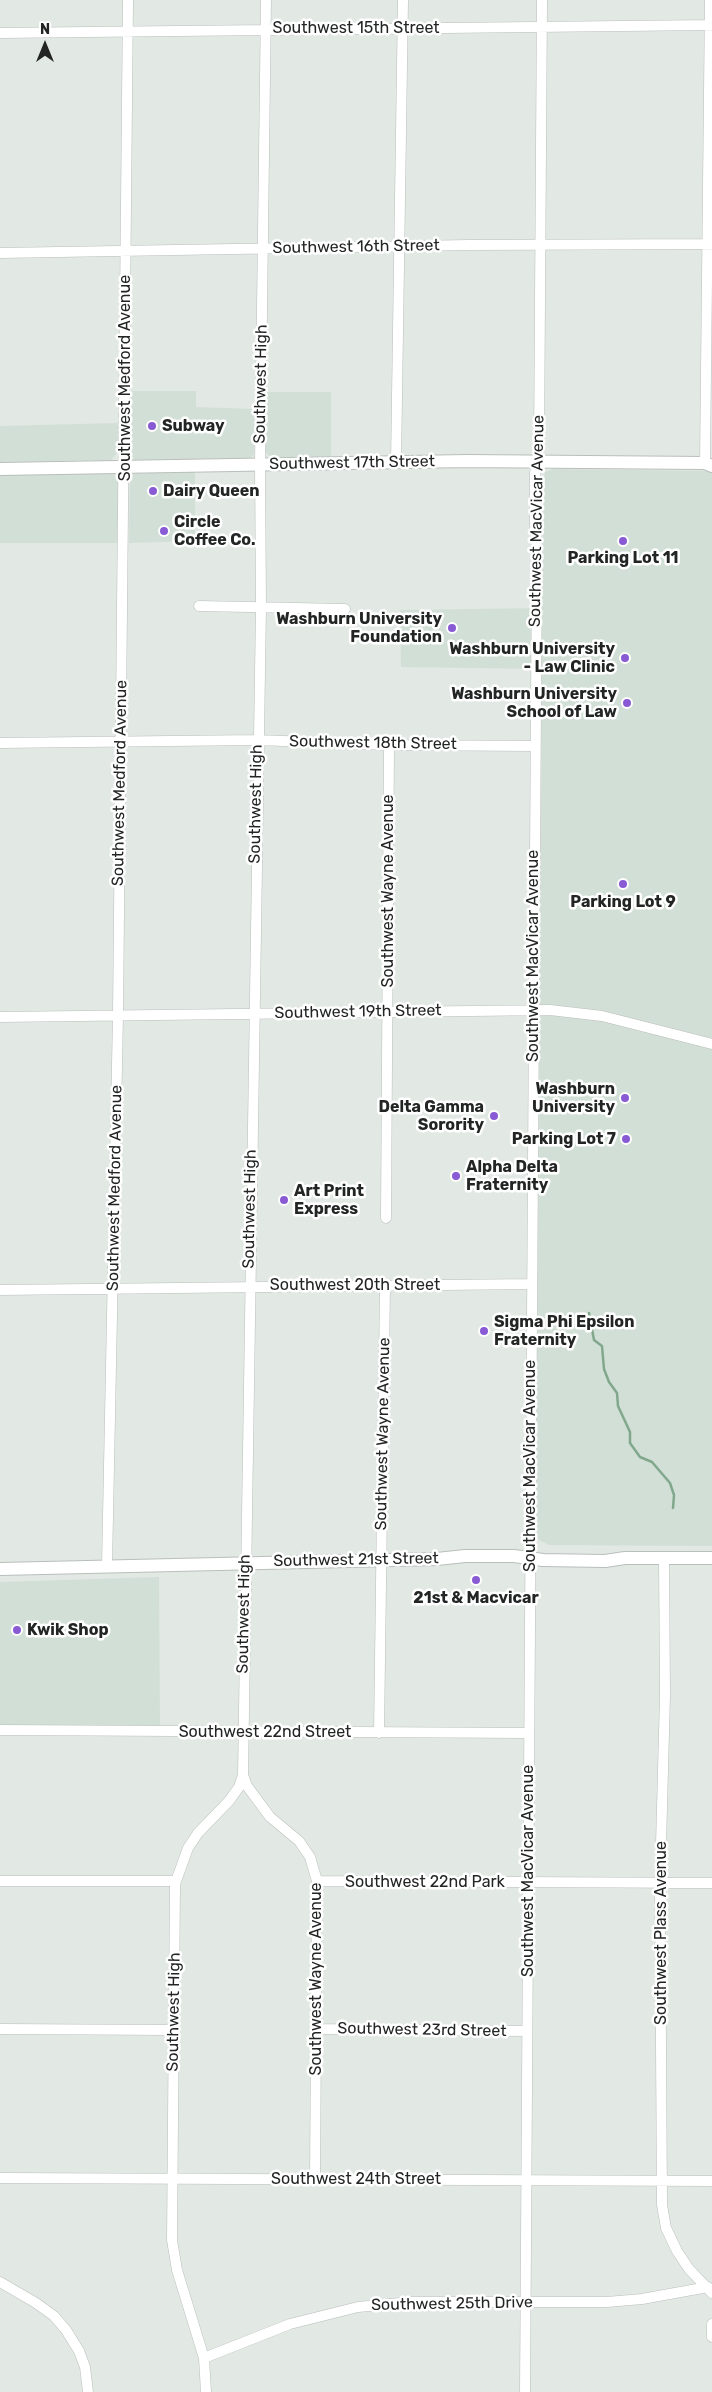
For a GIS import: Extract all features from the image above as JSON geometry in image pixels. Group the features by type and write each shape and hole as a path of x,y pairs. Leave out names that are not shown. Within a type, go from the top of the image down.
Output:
{"main road":[{"name":"Southwest 17th Street","path":"0,468 537,462 710,463"},
{"name":"Southwest 21st Street","path":"0,1569 381,1560 465,1556 596,1560 712,1558"}],"street":[{"name":"Southwest Medford Avenue","path":"108,1566 118,1016 128,0"},
{"name":"Southwest High","path":"206,2392 204,2358 175,2263 172,2240 175,1881 188,1848 198,1833 230,1802 243,1775 260,607 262,249 266,0"},
{"path":"396,463 403,0"},
{"name":"Southwest MacVicar Avenue","path":"525,2392 524,2302 537,552 535,515 539,449 542,0"},
{"path":"710,0 710,463"},
{"name":"Southwest 15th Street","path":"0,33 711,25"},
{"name":"Southwest 16th Street","path":"0,253 540,244 710,244"},
{"path":"198,606 345,609"},
{"name":"Southwest 18th Street","path":"0,743 258,740 389,745 535,746"},
{"name":"Southwest Wayne Avenue","path":"386,1218 389,745"},
{"name":"Southwest 19th Street","path":"0,1017 533,1010 581,1012 712,1044"},
{"name":"Southwest 20th Street","path":"0,1290 249,1285 531,1284"},
{"name":"Southwest Wayne Avenue","path":"379,1733 385,1286"},
{"name":"Southwest Plass Avenue","path":"664,1558 665,1695 660,1883 662,2205 666,2228 677,2251 689,2269 710,2290"},
{"name":"Southwest 22nd Street","path":"0,1730 243,1733 529,1733"},
{"name":"Southwest Wayne Avenue","path":"243,1775 246,1786 270,1817 299,1841 310,1857 317,1881 315,2180"},
{"path":"0,1880 175,1881"},
{"name":"Southwest 22nd Park","path":"317,1881 712,1883"},
{"path":"0,2029 174,2030"},
{"name":"Southwest 23rd Street","path":"317,2029 526,2031"},
{"name":"Southwest 24th Street","path":"0,2178 712,2181"},
{"path":"0,2282 54,2316 66,2330 79,2351 85,2367 88,2392"},
{"name":"Southwest 25th Drive","path":"204,2358 290,2324 358,2307 411,2302 634,2300 710,2290"},
{"path":"712,2324 712,2337"}],"shaded area":[{"path":"128,391 196,391 196,407 255,409 254,454 250,458 134,460 128,454"},
{"path":"266,392 331,392 331,457 272,457 268,455 265,451"},
{"path":"118,423 118,452 111,460 0,462 0,426"},
{"name":"Washburn University","path":"553,469 712,471 712,1546 549,1545 539,1540 536,1534 542,669 401,667 400,610 542,608 543,480 545,472"},
{"path":"195,471 195,541 129,543 130,474"},
{"path":"112,472 118,477 119,483 118,543 0,543 0,474"},
{"path":"159,1577 160,1726 0,1725 0,1582"}],"waterway":[{"path":"589,1313 594,1340 602,1346 604,1369 609,1382 617,1393 618,1406 630,1432 630,1443 640,1457 652,1462 670,1483 674,1495 673,1508"}],"place":[{"name":"Subway","path":"152,426"},
{"name":"Dairy Queen","path":"153,491"},
{"name":"Circle Coffee Co.","path":"164,531"},
{"name":"Parking Lot 11","path":"623,541"},
{"name":"Washburn University Foundation","path":"452,628"},
{"name":"Washburn University - Law Clinic","path":"625,658"},
{"name":"Washburn University School of Law","path":"627,703"},
{"name":"Parking Lot 9","path":"623,884"},
{"name":"Washburn University","path":"625,1098"},
{"name":"Delta Gamma Sorority","path":"494,1116"},
{"name":"Parking Lot 7","path":"626,1139"},
{"name":"Alpha Delta Fraternity","path":"456,1176"},
{"name":"Art Print Express","path":"284,1200"},
{"name":"Sigma Phi Epsilon Fraternity","path":"484,1331"},
{"name":"21st & Macvicar","path":"476,1580"},
{"name":"Kwik Shop","path":"17,1630"}]}
